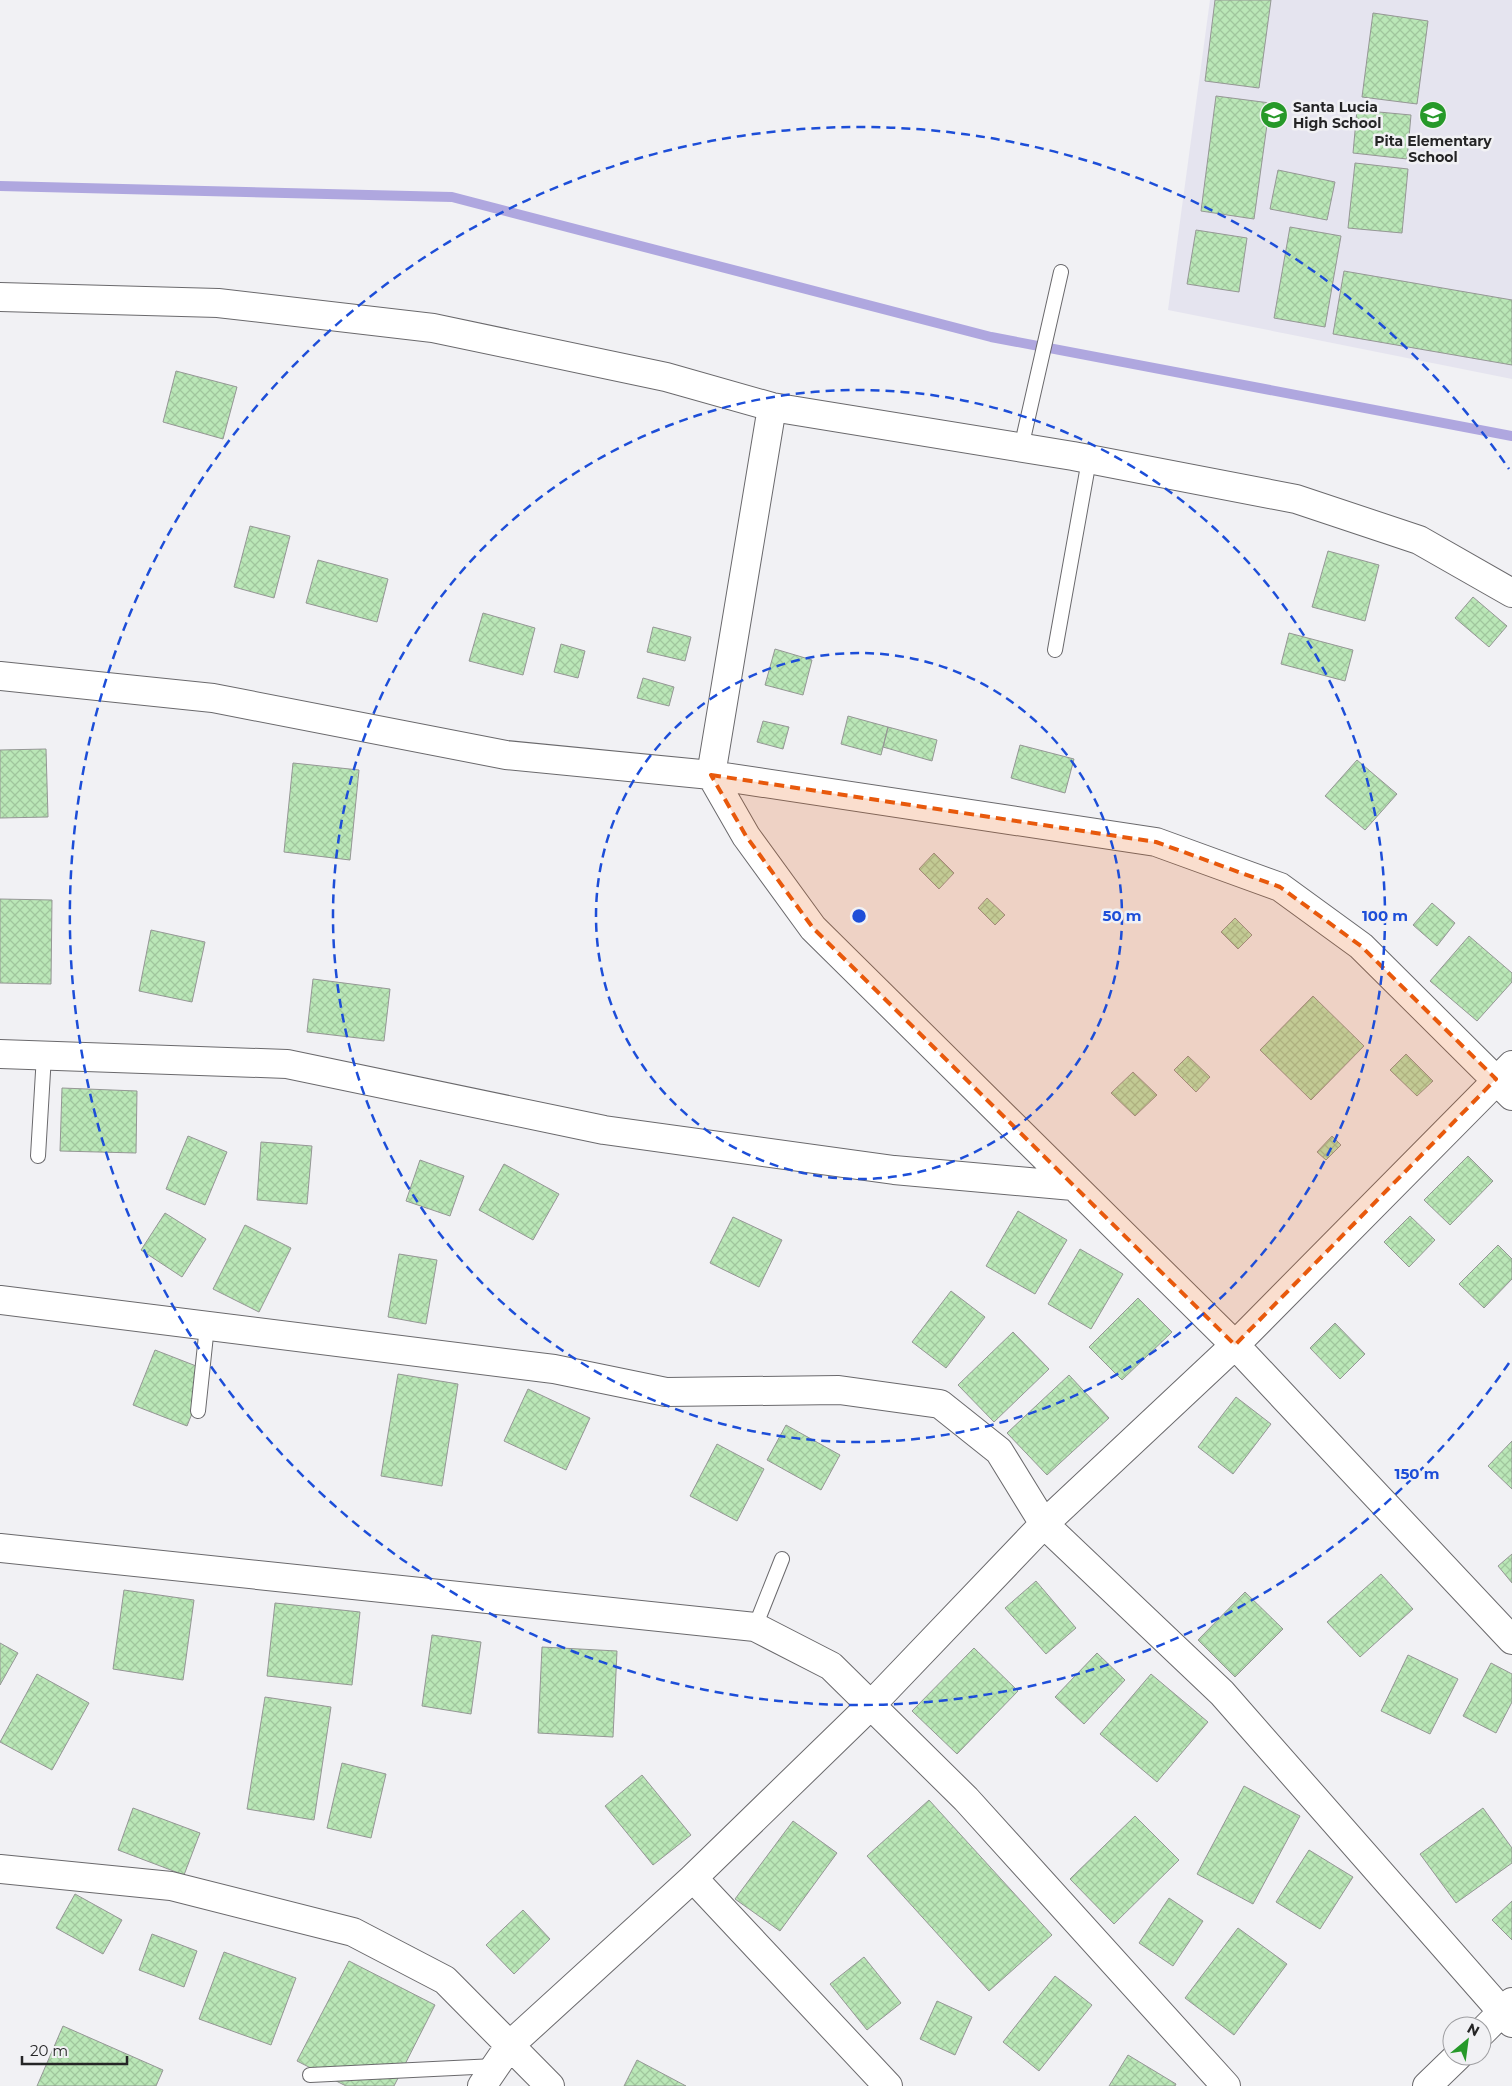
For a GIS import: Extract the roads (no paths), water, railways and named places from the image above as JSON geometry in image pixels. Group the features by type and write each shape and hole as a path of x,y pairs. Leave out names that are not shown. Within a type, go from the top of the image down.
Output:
{"street":[{"path":"0,297 218,303 433,328 666,377 772,407 1021,448 1296,499 1419,540 1512,593"},
{"path":"772,407 711,775 746,836 813,928 1235,1345 1512,1640"},
{"path":"0,676 213,698 506,755 711,775 1156,842 1280,887 1362,946 1507,1080 1235,1345 1044,1524 870,1706 496,2066"},
{"path":"0,1054 287,1064 604,1130 894,1170 1073,1186"},
{"path":"0,1300 554,1369 666,1392 839,1390 940,1404 999,1451 1044,1524 1222,1693 1508,2013 1492,2025"},
{"path":"0,1548 755,1627 831,1666 966,1799 1226,2086"},
{"path":"0,1868 172,1886 353,1932 445,1980 496,2066 550,2086"},
{"path":"693,1878 888,2086"},
{"path":"1428,2086 1448,2066"}],"lane":[{"path":"1021,448 1061,272"},
{"path":"1055,650 1089,460"},
{"path":"38,1156 44,1055"},
{"path":"198,1411 207,1326"},
{"path":"755,1627 782,1558"},
{"path":"310,2075 496,2066"}],"waterway":[{"path":"0,186 452,197 991,337 1512,436"}],"place":[{"name":"Santa Lucia High School","path":"1274,115"},
{"name":"Pita Elementary School","path":"1433,115"}]}
